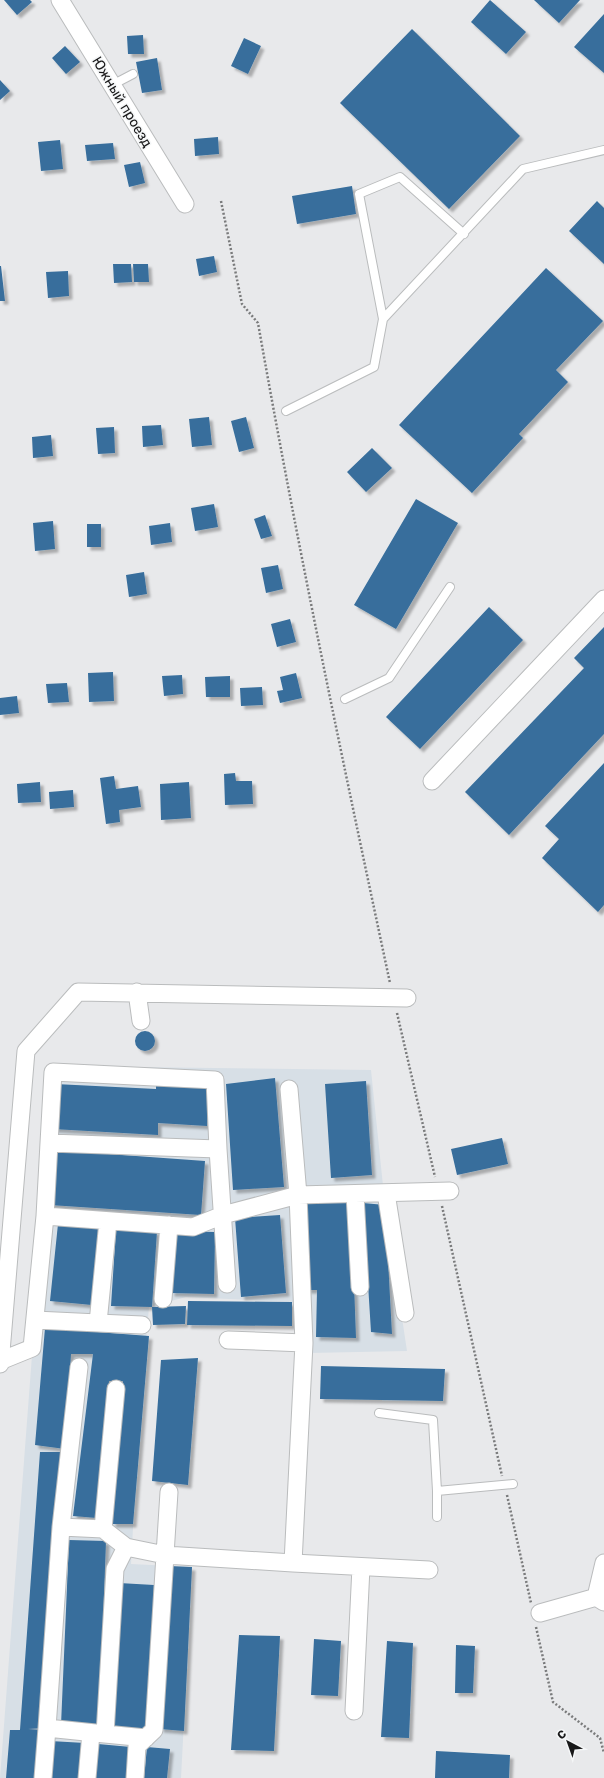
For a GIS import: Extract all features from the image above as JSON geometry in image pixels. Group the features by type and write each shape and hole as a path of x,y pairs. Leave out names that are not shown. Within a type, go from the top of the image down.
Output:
{"street":[{"name":"Южный проезд","path":"60,0 185,204"},
{"path":"432,781 604,599"},
{"path":"0,1364 26,1051 78,992 401,997"},
{"path":"137,992 141,1021"},
{"path":"0,1362 32,1348 45,1216 53,1072 215,1080 227,1284"},
{"path":"289,1089 298,1195 304,1343 293,1564"},
{"path":"49,1143 218,1149"},
{"path":"45,1216 193,1227 223,1215 298,1195 444,1191"},
{"path":"386,1193 405,1313"},
{"path":"355,1194 360,1287"},
{"path":"98,1323 108,1221"},
{"path":"163,1299 169,1225"},
{"path":"35,1320 142,1325"},
{"path":"228,1340 304,1343"},
{"path":"43,1778 61,1526 79,1367"},
{"path":"103,1529 116,1389"},
{"path":"135,1778 137,1746 154,1730 169,1492"},
{"path":"61,1526 103,1529 126,1547 165,1555 293,1564 429,1570"},
{"path":"87,1778 98,1733 115,1569 126,1547"},
{"path":"536,1615 601,1598 604,1562"},
{"path":"354,1711 361,1567"},
{"path":"47,1728 146,1738"}],"lane":[{"path":"112,85 134,74"},
{"path":"383,319 464,234 523,169 604,150"},
{"path":"286,411 374,367 383,319 359,194 400,176 464,234"},
{"path":"345,699 389,678 450,587"},
{"path":"379,1413 433,1420 437,1517"},
{"path":"437,1491 509,1485"}],"path":[{"path":"221,201 242,304 258,323 288,489 337,737 401,997 509,1485 553,1702 600,1738 604,1753"}],"shaded area":[{"path":"46,1066 371,1070 385,1205 407,1351 309,1353 292,1302 186,1297 149,1307 139,1420 131,1564 192,1567 181,1778 0,1778 34,1329"}],"building":[{"path":"4,0 30,0 32,2 17,15"},
{"path":"490,0 526,32 506,54 471,22"},
{"path":"534,0 580,0 559,23"},
{"path":"604,14 604,73 574,47"},
{"path":"412,29 520,136 449,209 340,103"},
{"path":"143,35 144,54 128,54 127,36"},
{"path":"244,38 261,46 248,74 231,66"},
{"path":"65,46 80,62 66,74 52,58"},
{"path":"157,58 162,90 142,93 136,62"},
{"path":"0,80 10,91 0,100"},
{"path":"218,137 219,154 195,156 194,139"},
{"path":"60,140 63,169 41,171 38,142"},
{"path":"113,143 115,159 87,161 85,145"},
{"path":"140,162 145,183 129,187 124,165"},
{"path":"352,186 356,214 297,224 292,196"},
{"path":"597,201 604,208 604,264 569,231"},
{"path":"214,256 217,272 199,276 196,259"},
{"path":"113,264 131,264 132,282 114,283"},
{"path":"133,264 148,264 149,282 134,282"},
{"path":"1,266 5,301 0,301"},
{"path":"546,268 603,321 556,370 568,382 519,434 523,438 472,493 399,425"},
{"path":"68,271 69,296 48,298 46,272"},
{"path":"209,417 212,445 192,447 189,419"},
{"path":"246,417 254,448 239,452 231,421"},
{"path":"161,425 163,445 143,447 142,426"},
{"path":"114,427 115,453 98,454 96,428"},
{"path":"51,435 53,456 33,458 32,437"},
{"path":"372,448 392,468 366,492 347,472"},
{"path":"416,499 458,523 396,629 354,605"},
{"path":"214,504 218,527 195,531 191,508"},
{"path":"265,515 272,536 261,539 254,519"},
{"path":"53,521 55,549 35,551 33,523"},
{"path":"170,523 172,542 151,545 149,526"},
{"path":"87,524 101,524 101,547 87,547"},
{"path":"278,565 283,589 266,593 261,568"},
{"path":"144,572 147,594 129,597 126,575"},
{"path":"489,607 523,640 420,749 386,717"},
{"path":"290,619 296,642 277,647 271,624"},
{"path":"604,627 604,734 509,835 465,792 584,668 574,658"},
{"path":"113,672 114,701 89,702 88,673"},
{"path":"296,673 302,698 280,703 277,691 283,690 280,677"},
{"path":"182,675 183,694 164,696 162,676"},
{"path":"230,676 230,697 206,697 205,677"},
{"path":"67,683 69,702 48,703 46,684"},
{"path":"262,687 263,705 241,706 240,688"},
{"path":"17,696 19,713 0,715 0,698"},
{"path":"604,763 604,905 598,912 542,858 559,839 545,826"},
{"path":"235,773 236,781 252,781 253,804 225,805 224,774"},
{"path":"114,776 116,789 138,786 141,807 119,810 120,822 106,824 100,778"},
{"path":"40,782 41,802 18,803 17,784"},
{"path":"189,782 191,818 161,820 160,784"},
{"path":"73,790 74,807 50,809 49,792"},
{"path":"145,1031 152,1034 155,1041 152,1048 145,1051 138,1048 135,1041 138,1034"},
{"path":"275,1078 284,1187 233,1190 226,1084"},
{"path":"156,1080 210,1084 207,1126 158,1123 158,1135 53,1129 55,1084 156,1089"},
{"path":"366,1081 372,1175 331,1178 325,1084"},
{"path":"502,1138 508,1164 457,1175 451,1149"},
{"path":"53,1150 205,1161 201,1215 50,1205"},
{"path":"351,1202 356,1338 316,1337 317,1290 307,1290 303,1203"},
{"path":"363,1203 385,1205 392,1334 371,1332"},
{"path":"280,1215 286,1293 241,1297 235,1218"},
{"path":"58,1224 100,1228 92,1305 50,1301"},
{"path":"116,1229 157,1231 152,1307 111,1306"},
{"path":"172,1231 215,1232 214,1294 171,1293"},
{"path":"188,1301 292,1302 292,1326 187,1325"},
{"path":"186,1306 185,1324 153,1325 152,1307"},
{"path":"45,1328 149,1336 133,1524 112,1524 123,1381 109,1381 97,1518 73,1516 93,1354 71,1354 65,1449 35,1445"},
{"path":"198,1358 188,1485 152,1481 161,1360"},
{"path":"321,1366 445,1369 443,1401 320,1399"},
{"path":"40,1452 65,1452 42,1728 28,1729 40,1730 35,1778 6,1778 10,1730 20,1730"},
{"path":"69,1540 106,1541 99,1729 61,1725"},
{"path":"169,1566 192,1567 184,1731 160,1729"},
{"path":"119,1583 154,1585 147,1731 113,1730"},
{"path":"239,1635 280,1636 274,1751 231,1750"},
{"path":"314,1639 341,1641 338,1696 311,1695"},
{"path":"387,1641 413,1643 409,1738 381,1737"},
{"path":"456,1645 475,1646 473,1693 455,1693"},
{"path":"50,1741 85,1743 82,1778 47,1778"},
{"path":"98,1744 131,1747 129,1778 95,1778"},
{"path":"147,1747 170,1749 167,1778 144,1778"},
{"path":"436,1751 510,1755 509,1778 435,1778"}]}
